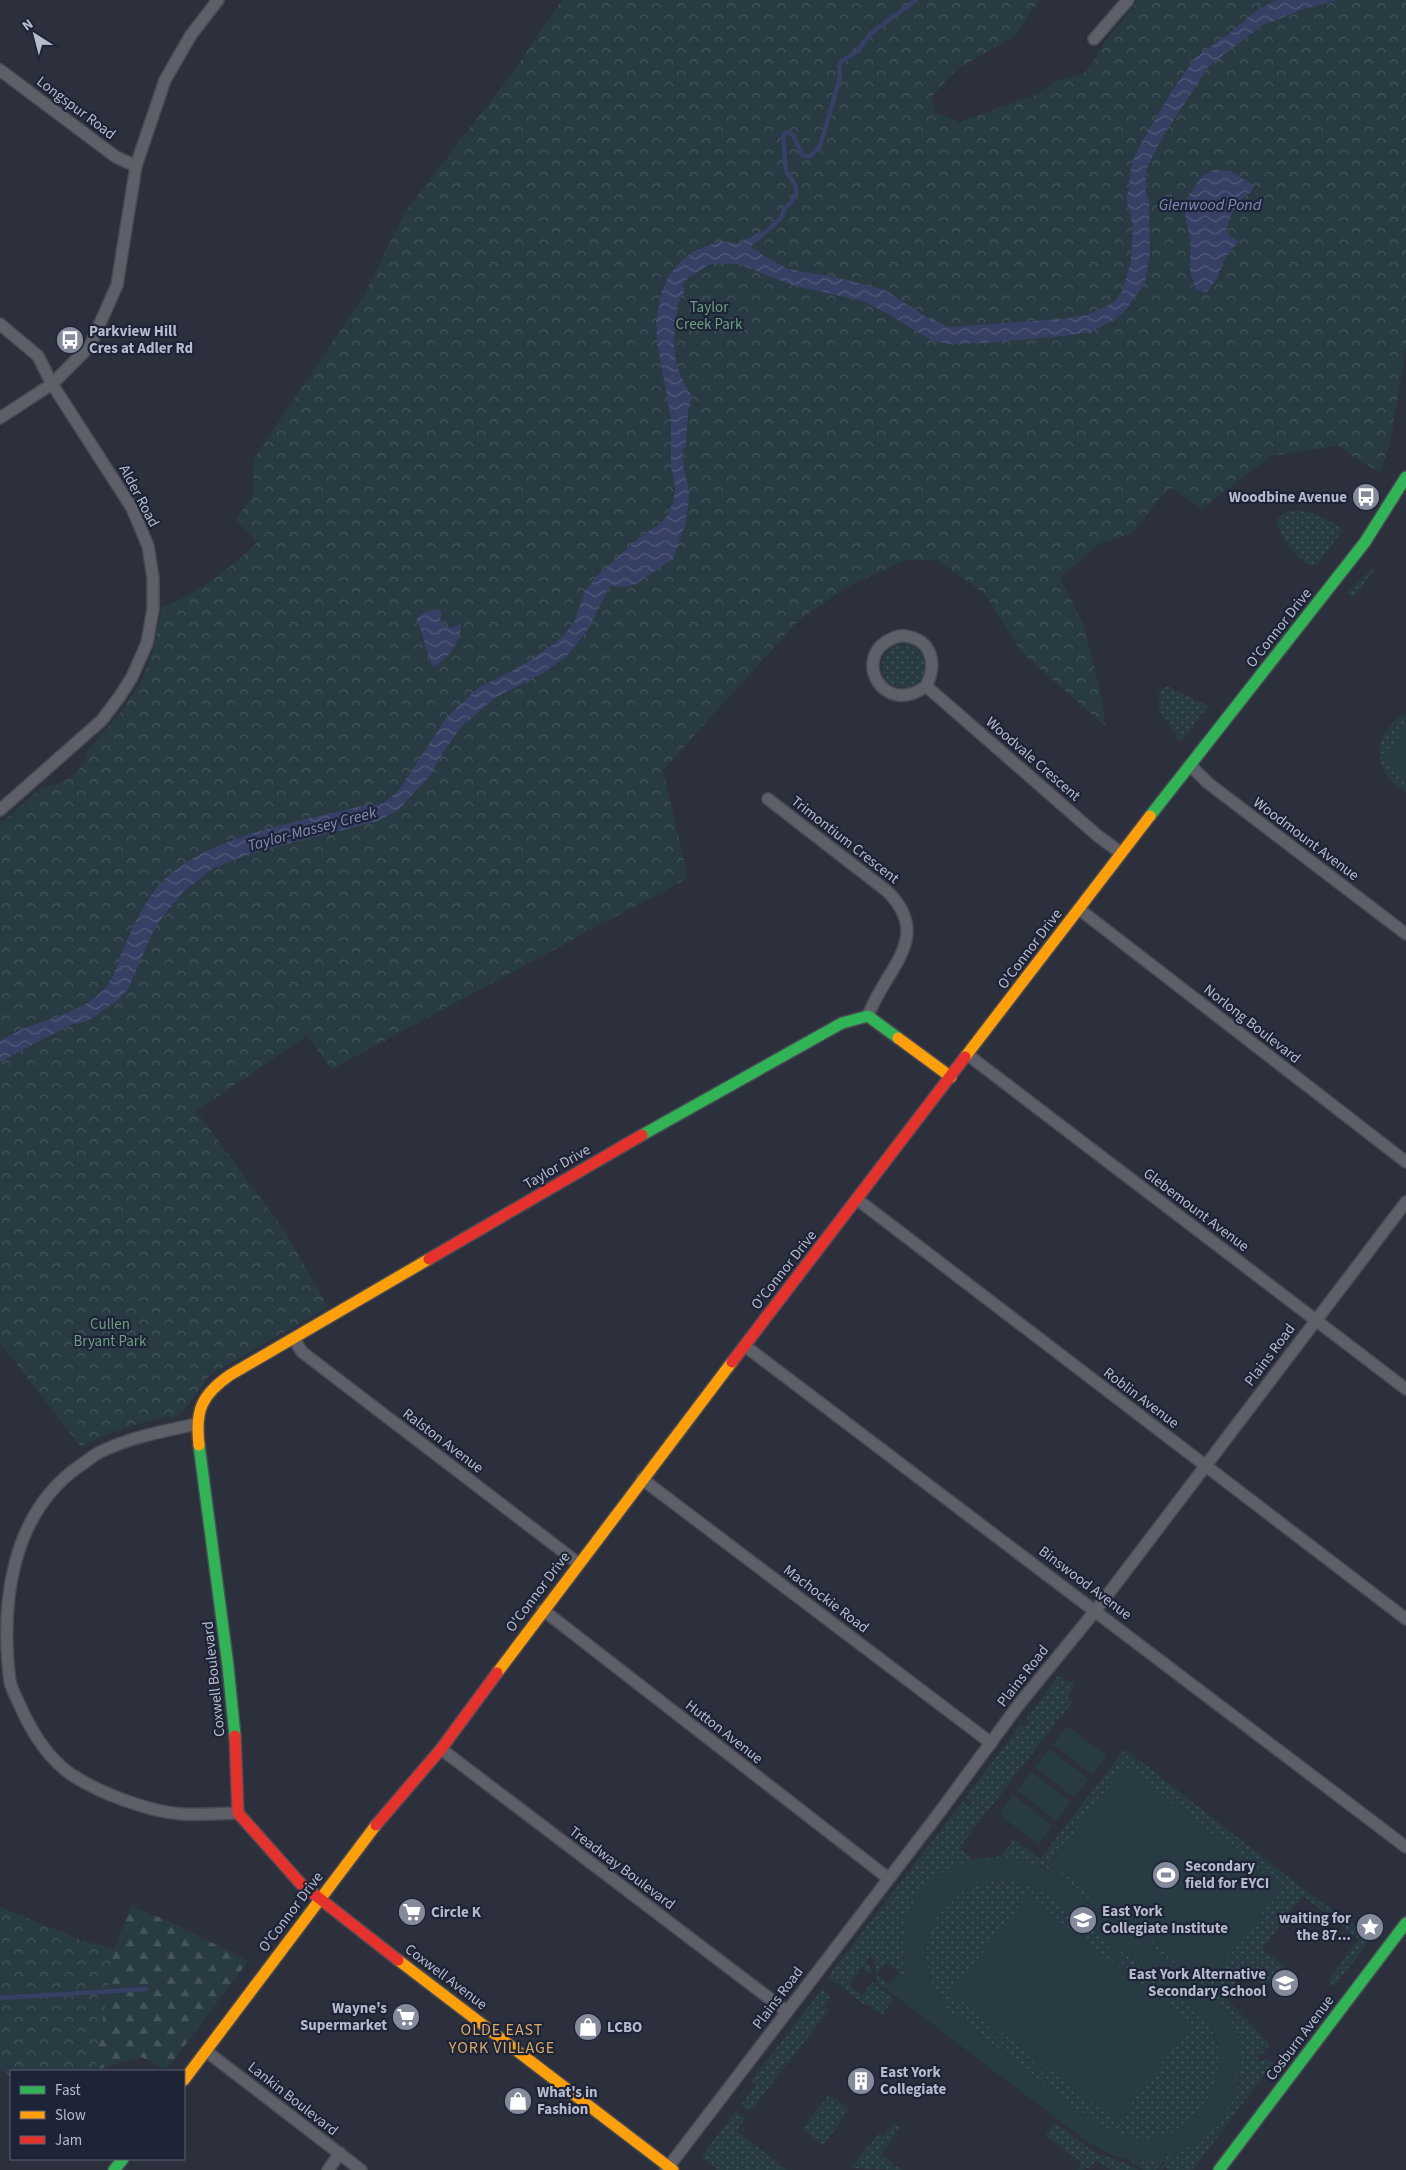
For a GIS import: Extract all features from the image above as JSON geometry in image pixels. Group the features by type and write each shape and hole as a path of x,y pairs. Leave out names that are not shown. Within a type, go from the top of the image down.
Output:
{"main road":[{"name":"O'Connor Drive","path":"185,2079 384,1814 441,1749 542,1610 642,1479 858,1200 1122,853 1370,535 1406,477"},
{"path":"868,1016 951,1077"},
{"name":"Taylor Drive","path":"198,1424 203,1399 215,1385 587,1166 825,1032 842,1023 868,1016"},
{"name":"Coxwell Boulevard","path":"198,1424 223,1622 238,1766 238,1813"},
{"path":"238,1813 301,1884 320,1900"},
{"name":"Coxwell Avenue","path":"320,1900 669,2169"},
{"name":"Cosburn Avenue","path":"1218,2170 1406,1923"},
{"path":"114,2170 122,2160"}],"street":[{"path":"0,418 52,384 90,346 118,285 136,166 166,80 192,35 218,0"},
{"path":"1094,39 1128,0"},
{"name":"Longspur Road","path":"0,70 116,157 136,166"},
{"name":"Alder Road","path":"0,324 38,356 52,384 132,508 148,546 153,578 152,608 147,643 132,677 120,696 102,720 0,810"},
{"path":"896,636 909,636 920,641 929,650 933,662 932,675 926,686 916,693 903,696 891,694 881,687 874,676 873,664 876,651 885,642 896,636"},
{"name":"Woodvale Crescent","path":"926,686 1098,836 1122,853"},
{"name":"Woodmount Avenue","path":"1190,765 1208,783 1406,934"},
{"name":"Trimontium Crescent","path":"768,799 888,892 896,900 905,917 907,941 874,998 868,1016"},
{"name":"Norlong Boulevard","path":"1079,909 1406,1162"},
{"name":"Glebemount Avenue","path":"968,1055 1406,1388"},
{"name":"Roblin Avenue","path":"858,1200 1406,1619"},
{"name":"Plains Road","path":"669,2169 786,2011 1020,1703 1096,1610 1406,1202"},
{"name":"Ralston Avenue","path":"294,1339 302,1352 578,1563"},
{"name":"Binswood Avenue","path":"745,1346 1096,1610 1406,1847"},
{"path":"198,1424 152,1433 99,1453 63,1478 42,1499 26,1522 7,1570 1,1614 2,1646 10,1682 30,1727 46,1749 72,1774 138,1804 181,1814 238,1813"},
{"name":"Machockie Road","path":"642,1479 991,1743"},
{"name":"Hutton Avenue","path":"542,1610 888,1878"},
{"name":"Treadway Boulevard","path":"441,1749 786,2011"},
{"name":"Lankin Boulevard","path":"206,2051 361,2170"},
{"path":"328,2170 340,2153"}],"green space":[{"name":"Taylor Creek Park","path":"562,0 1039,0 1015,36 956,70 932,96 935,112 958,122 1035,95 1054,82 1084,73 1097,57 1097,52 1138,0 1406,0 1406,346 1391,439 1380,473 1337,446 1271,456 1202,509 1172,488 1160,498 1131,534 1099,544 1060,578 1084,626 1102,698 1105,726 1021,652 985,594 937,560 906,560 847,587 799,620 663,770 688,878 332,1069 307,1036 196,1111 283,1228 328,1307 210,1375 182,1413 171,1419 170,1416 124,1428 81,1447 0,1343 0,824 41,788 60,783 76,774 86,759 88,750 120,713 142,680 153,651 162,607 198,589 239,559 257,542 236,520 254,493 253,460 364,295 405,212 510,76"},
{"path":"1297,510 1310,512 1322,517 1343,530 1316,566 1302,561 1297,556 1276,523 1281,515"},
{"path":"1381,560 1354,598 1347,593"},
{"path":"900,644 908,644 920,650 926,666 920,682 908,688 900,688 888,682 882,670 882,662 888,650"},
{"path":"1169,687 1208,706 1181,742 1159,711 1159,692 1163,688"},
{"path":"1406,714 1406,793 1386,774 1382,766 1380,749 1382,740 1391,724"},
{"path":"1406,727 1406,777 1382,759"},
{"path":"1059,1675 1075,1685 1067,1697 1072,1702 959,1848 972,1859 1001,1856 1014,1839 1040,1859 1125,1749 1306,1891 1372,1937 1334,1987 1330,1984 1329,1979 1359,1939 1303,1896 1262,1948 1286,1967 1281,1974 1276,1980 1267,1984 1257,1981 1247,1969 1225,1997 1270,2044 1262,2054 1257,2055 1259,2061 1267,2059 1273,2063 1193,2170 1169,2170 1165,2166 1162,2170 1159,2170 1165,2162 1163,2161 1156,2170 1144,2170 1125,2158 1137,2160 1231,2103 1239,2084 1241,2062 1199,1983 1054,1873 1041,1866 979,1859 959,1865 940,1874 902,1957 906,1978 886,1963 877,1975 889,1984 886,1989 877,1983 875,1965 873,1963 875,1960 870,1956 865,1963 871,1966 871,1975 862,1968 849,1985 862,1995 872,1982 894,1999 882,2015 870,2006 863,2004 828,1977 963,1801 970,1805 972,1802 966,1797 1021,1724 1025,1728 1030,1722 1026,1719"},
{"path":"1067,1726 1107,1756 1092,1775 1053,1744"},
{"path":"1049,1749 1089,1779 1074,1798 1035,1767"},
{"name":"Secondary field for EYCI","path":"1125,1766 1282,1887 1207,1985 1050,1863"},
{"path":"1031,1772 1071,1802 1056,1821 1017,1790"},
{"path":"1013,1795 1053,1826 1038,1845 999,1814"},
{"path":"1006,1858 1027,1861 1054,1873 1199,1983 1223,2008 1229,2017 1239,2044 1240,2070 1234,2096 1221,2118 1203,2137 1180,2151 1154,2159 1126,2159 1110,2154 1085,2140 886,1989 899,1972 905,1977 903,1944 905,1928 908,1914 914,1901 923,1889 935,1878 950,1869 972,1860","holes":["994,1880 1022,1884 1047,1894 1198,2010 1216,2039 1219,2061 1217,2079 1211,2095 1202,2110 1190,2122 1175,2132 1158,2137 1140,2139 1123,2136 1097,2124 949,2011 936,1991 928,1970 927,1950 930,1931 939,1913 953,1899 971,1887"]},
{"path":"994,1880 1022,1884 1047,1894 1198,2010 1214,2034 1219,2061 1217,2079 1211,2095 1202,2110 1190,2122 1175,2132 1158,2137 1140,2139 1123,2136 1097,2124 949,2011 936,1991 928,1970 927,1950 930,1931 939,1913 953,1899 971,1887"},
{"path":"1027,1896 1192,2024 1117,2122 951,1993"},
{"path":"131,1906 171,1922 248,1961 167,2069 141,2057 96,2070 10,2070 10,2076 0,2069 0,1907 83,1941 114,1949"},
{"path":"0,1907 83,1941 114,1949 95,2070 10,2070 10,2076 0,2069"},
{"path":"1078,1925 1170,1996 1169,1998 1077,1927"},
{"path":"822,1989 829,1995 830,1999 824,2006 829,2010 751,2111 741,2105 756,2085 751,2081"},
{"path":"974,2020 1049,2075 1048,2077"},
{"path":"829,2094 849,2110 823,2146 802,2129"},
{"path":"736,2111 745,2118 737,2131 787,2170 718,2170 701,2157"},
{"path":"1055,2122 1095,2153 1126,2163 1139,2170 1111,2170 1097,2160 1089,2169 1086,2167 1084,2170 1077,2170 1082,2164 1045,2135"},
{"path":"894,2123 900,2128 881,2154 902,2170 851,2168 879,2133 884,2136"}],"water":[{"name":"Taylor-Massey Creek","path":"1278,0 1336,0 1301,10 1261,26 1209,66 1160,141 1145,173 1147,187 1145,190 1149,200 1150,252 1145,283 1124,312 1116,319 1091,332 986,343 950,344 932,341 863,301 791,285 739,264 710,264 688,278 683,285 684,293 680,298 678,306 674,341 678,368 692,397 688,412 686,446 682,451 684,471 689,488 689,499 686,522 673,559 636,584 626,587 610,586 587,631 566,657 540,675 496,697 461,727 442,754 430,776 397,811 375,822 264,850 212,869 184,891 164,915 153,932 128,989 118,1000 88,1021 70,1025 0,1062 0,1041 27,1027 77,1009 94,998 106,987 113,976 132,929 146,902 165,879 185,863 209,850 262,831 370,804 384,803 399,790 446,718 479,687 518,668 564,635 574,622 585,592 595,578 642,535 660,524 667,516 673,503 675,488 671,465 671,419 657,342 656,321 662,291 669,275 681,261 694,251 720,241 739,244 758,233 765,236 751,246 754,250 788,269 835,277 885,290 926,317 949,327 1061,319 1087,315 1113,303 1122,292 1131,261 1133,226 1126,198 1129,190 1130,173 1134,158 1144,138 1172,91 1195,58 1231,32 1258,9"},
{"name":"Glenwood Pond","path":"1213,170 1230,171 1252,184 1252,191 1238,204 1232,213 1226,231 1237,240 1237,243 1224,259 1218,277 1207,292 1196,290 1190,271 1191,243 1185,215 1187,198 1202,176"},
{"path":"438,609 442,612 440,619 444,625 451,628 459,625 461,621 461,628 457,642 450,654 433,667 416,618 425,612"}],"waterway":[{"path":"759,238 782,217 784,209 796,194 796,186 786,171 783,135 788,132 793,135 803,156 810,156 820,146 840,78 839,66 842,61 857,51 871,33 916,0"},
{"path":"0,1998 146,1989"}],"traffic: fast":[{"path":"1150,816 1365,542 1406,477"},
{"path":"642,1135 842,1023 868,1016 898,1038"},
{"path":"199,1445 228,1666 235,1736"},
{"path":"1219,2170 1406,1923"},
{"path":"114,2170 122,2160"}],"traffic: slow":[{"path":"965,1057 1150,816"},
{"path":"898,1038 951,1077"},
{"path":"199,1445 199,1413 206,1397 220,1382 429,1259"},
{"path":"497,1673 732,1362"},
{"path":"185,2079 376,1825"},
{"path":"398,1960 673,2170"}],"traffic: jam":[{"path":"732,1362 965,1057"},
{"path":"429,1259 642,1135"},
{"path":"376,1825 441,1749 497,1673"},
{"path":"235,1736 238,1813 301,1884 398,1960"}],"place":[{"name":"Parkview Hill Cres at Adler Rd","path":"70,340"},
{"name":"Woodbine Avenue","path":"1366,497"},
{"name":"Secondary field for EYCI","path":"1166,1875"},
{"name":"Circle K","path":"412,1912"},
{"name":"East York Collegiate Institute","path":"1083,1920"},
{"name":"waiting for the 87...","path":"1370,1927"},
{"name":"East York Alternative Secondary School","path":"1285,1983"},
{"name":"Wayne's Supermarket","path":"406,2017"},
{"name":"LCBO","path":"588,2027"},
{"name":"East York Collegiate","path":"861,2081"},
{"name":"What's in Fashion","path":"518,2101"}],"district":[{"name":"OLDE EAST YORK VILLAGE","path":"502,2039"}],"park label":[{"name":"Cullen Bryant Park","path":"110,1332"}]}
